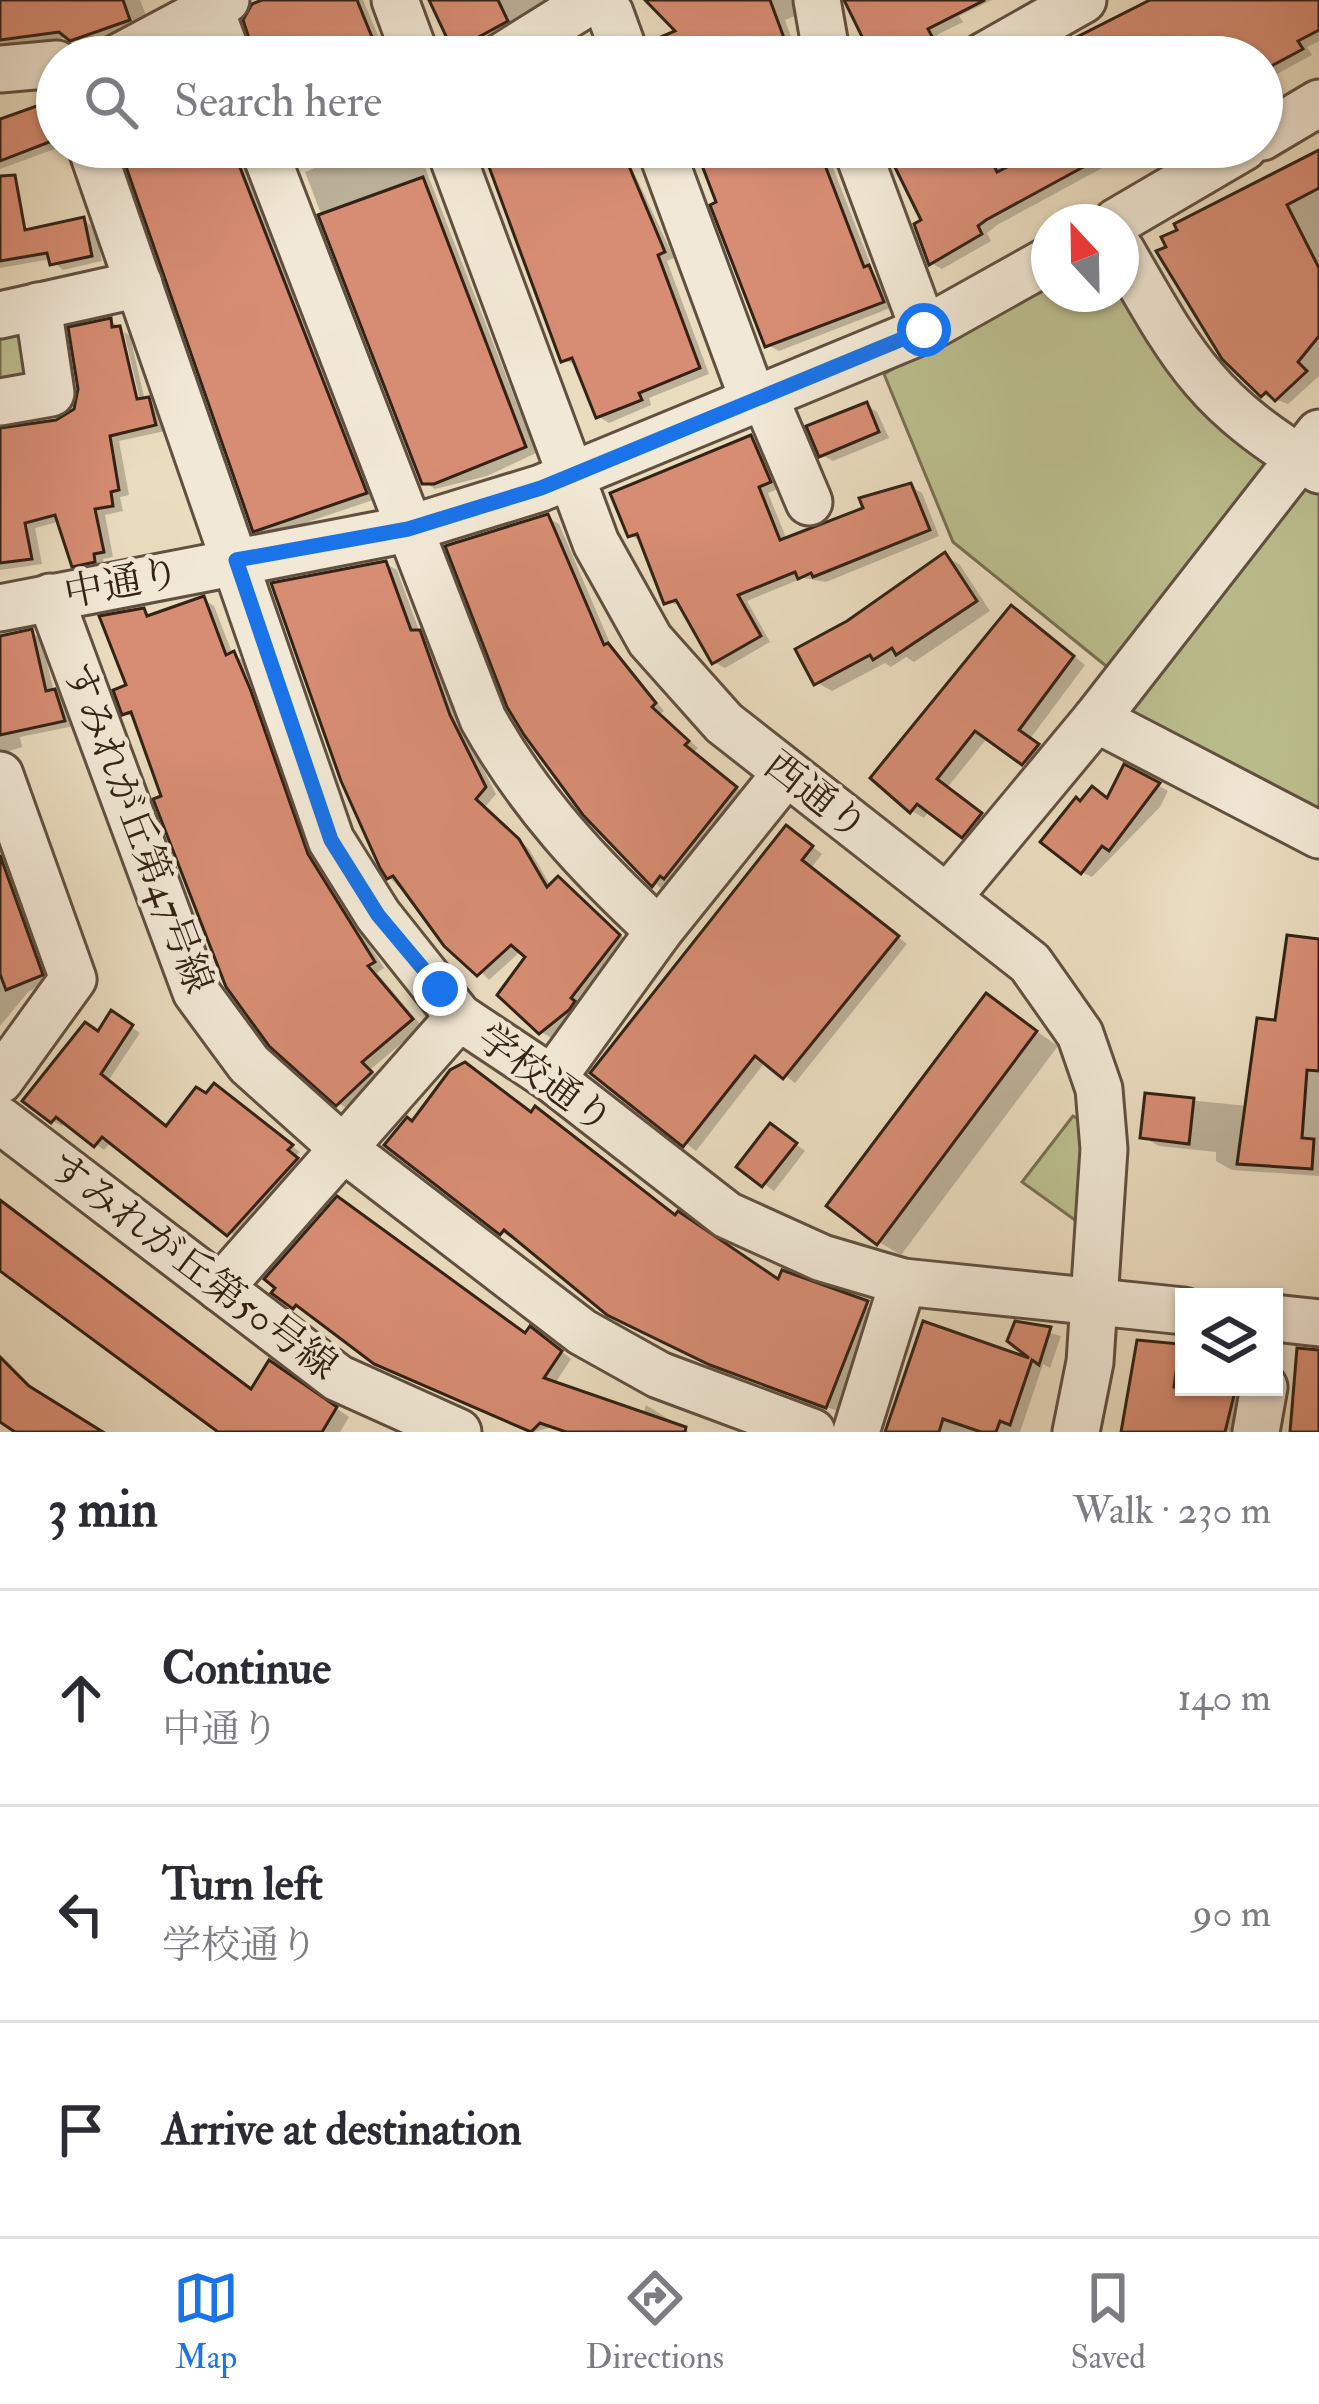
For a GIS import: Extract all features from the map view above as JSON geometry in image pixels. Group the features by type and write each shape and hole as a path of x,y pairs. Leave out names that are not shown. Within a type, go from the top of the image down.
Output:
{"street":[{"path":"395,0 408,36"},
{"path":"536,36 596,0 610,13 618,36"},
{"path":"817,0 823,36"},
{"path":"1019,36 1083,0"},
{"path":"157,18 218,5 224,36"},
{"path":"0,69 36,66"},
{"path":"1283,124 1319,103"},
{"name":"学校通り","path":"98,168 331,840 378,915 459,1017 552,1079 728,1215 822,1258 902,1282 1175,1310"},
{"path":"271,168 460,668 510,768 577,855 659,932"},
{"name":"西通り","path":"456,168 569,477 618,590 650,640 724,723 1030,963 1066,1009 1092,1062 1104,1119 1094,1304 1076,1432"},
{"path":"667,168 760,400 809,502"},
{"path":"864,168 924,330"},
{"path":"1139,209 1208,168"},
{"name":"中通り","path":"0,608 408,529 569,477 924,330 1031,270"},
{"path":"948,897 1312,454 1232,413 1187,364 1139,281"},
{"path":"0,402 51,393 19,310 139,284"},
{"name":"すみれが丘第47号線","path":"50,597 196,992 249,1064 344,1149 582,1332 659,1375 812,1432"},
{"path":"1096,719 1319,835"},
{"path":"552,1079 659,932 786,773"},
{"path":"0,775 74,979 0,1080"},
{"path":"220,1288 459,1017"},
{"name":"すみれが丘第50号線","path":"0,1120 338,1378 458,1432"},
{"path":"856,1432 902,1282"},
{"path":"1283,1321 1319,1323"},
{"path":"1256,1432 1262,1396"}],"green space":[{"path":"1031,290 1031,312 1134,312 1210,419 1278,462 1116,674 953,542 884,374"},
{"path":"14,326 30,337 35,379 0,394 0,329"},
{"path":"1300,469 1319,481 1319,820 1116,717"},
{"path":"1073,1116 1092,1127 1086,1228 1022,1182"}],"building":[{"path":"0,0 123,0 130,20 84,36 59,32 0,40"},
{"path":"262,0 357,0 372,36 248,36 243,20 252,4"},
{"path":"429,0 498,0 508,21 480,36 446,36"},
{"path":"645,0 770,0 783,36 663,36 675,31"},
{"path":"844,0 985,0 928,29 932,36 862,36"},
{"path":"1150,0 1319,0 1319,30 1298,41 1303,49 1283,60 1283,36 1079,36"},
{"path":"36,106 36,147 0,161 0,119"},
{"path":"1319,150 1319,188 1287,205 1319,268 1319,336 1298,362 1307,371 1275,401 1266,392 1261,397 1222,359 1156,251 1166,247 1161,237 1177,230 1174,224"},
{"path":"126,168 240,168 367,493 253,532"},
{"path":"489,168 630,168 665,252 658,255 700,368 639,393 642,400 596,418 572,358 561,362"},
{"path":"703,168 826,168 864,267 869,265 884,302 765,347 710,205 716,202"},
{"path":"895,168 995,168 997,172 1005,168 1081,168 986,220 978,226 982,234 929,265 914,224 921,220"},
{"path":"15,175 25,230 84,217 92,256 50,265 47,253 0,261 0,176"},
{"path":"423,177 526,447 434,484 422,484 318,215"},
{"path":"111,318 112,327 120,326 137,399 149,397 156,425 110,436 119,490 111,492 113,506 95,509 104,552 94,554 95,562 72,567 55,515 25,523 32,559 0,563 0,428 56,420 74,409 78,389 68,327"},
{"path":"867,402 879,432 819,457 806,426"},
{"path":"751,435 771,482 759,487 780,540 863,508 859,498 911,483 930,530 813,577 811,573 798,579 795,572 738,595 761,636 712,664 676,600 664,604 637,534 628,537 610,493"},
{"path":"548,514 604,645 608,643 656,703 652,707 689,741 685,745 737,787 664,879 660,876 652,887 583,815 507,707 445,546"},
{"path":"945,552 977,601 896,655 892,648 873,660 870,655 814,685 795,649 847,621"},
{"path":"386,561 411,630 420,630 450,715 486,787 476,799 519,839 547,887 558,876 620,935 571,998 575,1001 569,1010 539,1034 497,995 525,957 511,945 477,976 444,946 393,876 387,879 380,868 341,781 271,583"},
{"path":"204,596 226,655 234,651 251,691 308,854 375,962 368,966 413,1019 362,1062 372,1072 336,1106 269,1046 226,987 153,799 161,796 131,712 122,715 113,690 126,685 99,616 144,608 147,616"},
{"path":"1011,605 1074,656 1019,730 1039,744 1022,765 975,731 937,779 982,813 962,838 917,804 910,813 870,778"},
{"path":"32,629 46,691 55,689 65,721 0,735 0,636"},
{"path":"1124,764 1160,783 1109,851 1102,846 1081,874 1040,842 1076,797 1080,801 1092,786 1107,798"},
{"path":"786,825 813,846 802,860 899,936 783,1079 755,1056 683,1147 590,1073"},
{"path":"0,855 43,975 6,990 0,974"},
{"path":"1287,935 1319,939 1319,1071 1307,1070 1302,1138 1314,1139 1312,1169 1237,1164 1257,1018 1275,1020"},
{"path":"986,993 1037,1031 877,1245 826,1206"},
{"path":"111,1010 133,1025 101,1074 166,1126 196,1087 206,1093 214,1083 293,1145 288,1150 298,1158 227,1236 102,1137 94,1147 56,1117 51,1123 22,1101 85,1022 98,1031"},
{"path":"465,1062 531,1112 535,1106 675,1215 678,1211 778,1279 782,1270 868,1301 826,1408 710,1365 607,1315 504,1230 500,1235 384,1145 407,1117 412,1121 450,1070"},
{"path":"1145,1093 1194,1098 1189,1144 1140,1138"},
{"path":"770,1123 797,1143 762,1187 736,1167"},
{"path":"337,1196 525,1333 530,1326 562,1351 544,1378 686,1427 685,1432 566,1432 540,1423 531,1432 374,1364 296,1305 293,1309 271,1293 275,1288 264,1279"},
{"path":"0,1200 251,1389 269,1360 337,1407 322,1432 218,1432 0,1271"},
{"path":"923,1321 1029,1358 1007,1341 1015,1321 1051,1327 1039,1365 1032,1360 1010,1425 1000,1421 996,1432 981,1432 943,1419 939,1432 885,1432"},
{"path":"1137,1340 1175,1344 1175,1396 1234,1396 1225,1432 1121,1432"},
{"path":"1297,1348 1319,1350 1319,1432 1290,1432"},
{"path":"0,1357 29,1386 103,1432 15,1432 0,1422"}],"route":[{"path":"440,989 378,915 331,840 236,560 408,529 541,488 924,330"}]}
